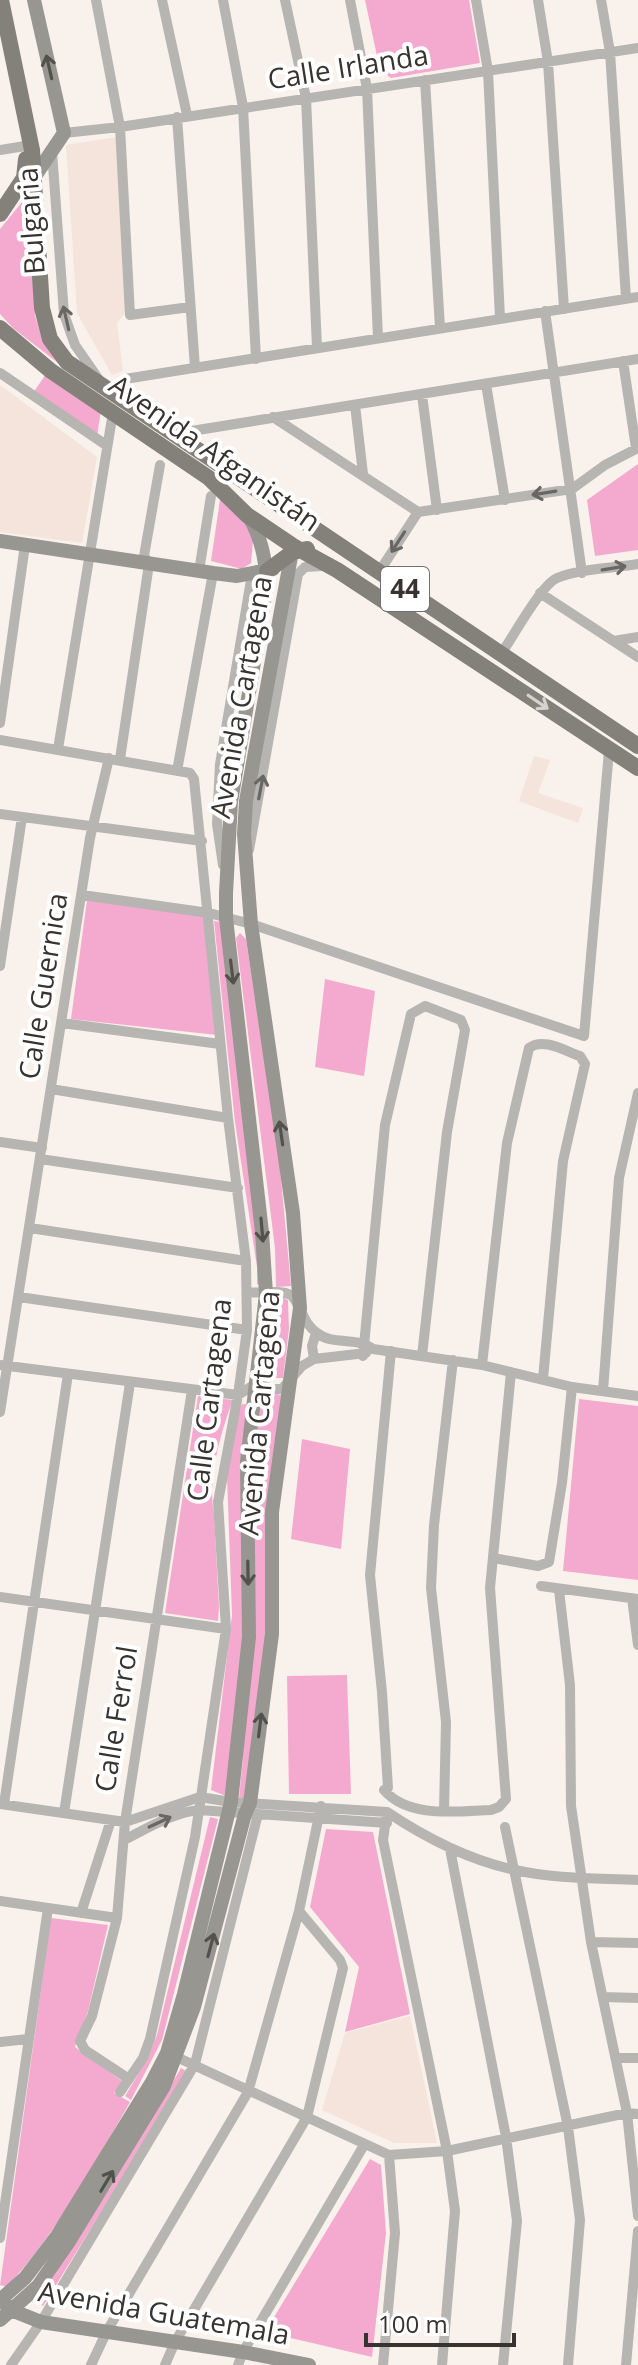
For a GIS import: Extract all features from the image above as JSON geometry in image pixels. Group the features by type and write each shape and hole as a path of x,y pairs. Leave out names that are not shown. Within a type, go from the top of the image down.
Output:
{"main road":[{"name":"44","path":"1,0 30,141 42,308 50,339 67,362 97,386"},
{"path":"0,215 24,178 26,169 20,88"},
{"name":"44","path":"0,328 51,371 97,386"},
{"name":"Avenida Afganistán","path":"97,386 113,412 209,478 247,515 298,553 332,567 638,768"},
{"name":"Avenida Afganistán","path":"97,386 638,746"},
{"path":"280,507 293,531 298,553"},
{"path":"259,573 298,553 319,547 379,572"},
{"path":"443,638 452,638 483,657 501,654"}],"street":[{"name":"Bulgaria","path":"34,0 64,133 52,152 64,314 75,345 97,386"},
{"path":"96,0 120,127 130,315 190,307"},
{"path":"162,0 182,116 195,368"},
{"path":"223,0 243,107 256,359"},
{"path":"285,0 306,98 317,348"},
{"path":"350,0 367,89 378,338"},
{"path":"476,0 488,71 500,318"},
{"path":"538,0 548,62 564,309"},
{"path":"97,386 632,298 610,52 601,0"},
{"name":"Calle Irlanda","path":"64,133 638,48"},
{"path":"425,80 440,328"},
{"path":"0,150 25,146"},
{"path":"0,215 34,178 52,152"},
{"path":"545,311 582,573"},
{"path":"173,434 638,359"},
{"path":"273,417 418,512 505,500 572,489 605,465 637,448 623,361"},
{"path":"0,373 106,445"},
{"path":"486,384 505,500"},
{"path":"422,395 437,510"},
{"path":"355,405 363,474"},
{"path":"58,749 113,412"},
{"name":"Calle Guernica","path":"0,1412 4,1365 19,1297 93,827 114,759 149,564 144,556 160,465"},
{"path":"0,740 177,771 206,572 211,496"},
{"path":"379,572 418,512"},
{"path":"0,541 206,572 259,573 256,529 247,515"},
{"path":"0,723 25,545"},
{"name":"Avenida Cartagena","path":"172,2055 194,2007 251,1810 272,1634 272,1512 300,1308 293,1213 251,924 244,834 246,801 298,553"},
{"path":"501,654 540,593 559,577 638,564"},
{"path":"247,864 298,574 305,567 313,565 332,567"},
{"name":"Avenida Cartagena","path":"2,2304 38,2286 68,2243 164,2086 230,1808 249,1637 247,1462 266,1294 226,895 231,802 266,589 259,573"},
{"path":"540,593 638,657"},
{"path":"614,641 638,637"},
{"path":"227,924 251,924 584,1036 609,751"},
{"name":"Calle Cartagena","path":"120,2092 143,2058 157,2014 199,1810 226,1629 218,1502 247,1330 246,1261 220,1044 202,841 194,779 190,773 177,771"},
{"path":"0,814 202,841"},
{"path":"0,966 22,817"},
{"path":"226,895 241,898 249,888"},
{"path":"82,895 209,913 254,940"},
{"path":"4,1365 238,1395 257,1383 282,1389 302,1366 314,1359 363,1356 369,1346 385,1125 411,1014 425,1006 461,1020 465,1030 447,1132 422,1356"},
{"path":"62,1023 220,1044"},
{"path":"482,1365 507,1143 529,1048 542,1043 580,1056 585,1064 563,1161 543,1379"},
{"path":"51,1089 228,1118"},
{"path":"603,1391 619,1178 637,1094"},
{"path":"0,1142 41,1153 238,1188"},
{"path":"30,1228 246,1261"},
{"path":"247,1292 287,1293 300,1308 307,1323 326,1338 482,1365 572,1387 638,1396"},
{"path":"19,1297 247,1330"},
{"path":"314,1359 312,1346 316,1333"},
{"path":"391,1351 370,1575 382,1692 388,1788 384,1790 390,1797 418,1810 491,1810 499,1807 506,1795 490,1588 511,1372"},
{"path":"444,1811 446,1722 431,1588 434,1525 453,1360"},
{"path":"68,1374 2,1804 125,1822 200,1797 230,1808"},
{"path":"64,1813 130,1383"},
{"path":"493,1558 538,1566 549,1562 562,1483 572,1387"},
{"name":"Calle Ferrol","path":"129,2079 85,2050 80,2041 92,2016 117,1918 125,1822 192,1390"},
{"path":"541,1586 635,1599 638,1645"},
{"path":"559,1590 570,1685 571,1806 591,1942 632,2114 638,2216"},
{"path":"0,1597 226,1629"},
{"path":"124,1840 162,1820 199,1810 230,1808 385,1817 450,1849 515,1870 582,1878 638,1880"},
{"path":"11,2365 41,2322 195,2064 251,1810"},
{"path":"91,2365 107,2331 248,2092 299,1911 320,1812"},
{"path":"385,1817 383,1840 447,2151 455,2211 442,2365"},
{"path":"81,1913 111,1820"},
{"path":"505,1827 568,2127 580,2220 568,2365"},
{"path":"450,1849 506,2137 517,2221 503,2365"},
{"path":"0,1901 117,1918"},
{"path":"0,2238 48,1908"},
{"path":"165,2365 175,2342 307,2117 343,1968 340,1960 299,1911"},
{"path":"591,1942 638,1943"},
{"path":"603,1997 638,1998"},
{"path":"0,2042 28,2039"},
{"path":"172,2055 389,2155 447,2151 632,2114"},
{"path":"617,2058 638,2058"},
{"path":"241,2359 364,2145"},
{"path":"383,2365 395,2233 389,2155"},
{"path":"626,2365 638,2231"},
{"name":"Avenida Guatemala","path":"2,2304 41,2322 175,2342 241,2359 309,2365"}],"shaded area":[{"path":"365,0 469,0 480,63 391,78 380,70"},
{"path":"117,137 128,309 117,323 123,371 112,375 77,313 66,145"},
{"path":"22,202 30,207 35,316 44,344 71,373 13,328 0,314 0,229"},
{"path":"46,374 101,409 97,437 33,393"},
{"path":"0,385 97,457 82,543 0,532"},
{"path":"638,464 638,550 595,556 587,500"},
{"path":"221,493 254,530 251,563 242,569 211,561"},
{"path":"534,756 550,760 538,793 583,808 578,823 519,801"},
{"path":"87,900 207,915 217,1035 71,1019"},
{"path":"214,921 221,922 264,1286 257,1284 235,1122"},
{"path":"240,933 246,939 279,1157 291,1286 276,1287 275,1248 236,938"},
{"path":"325,979 375,991 364,1076 315,1067"},
{"path":"281,1297 288,1300 289,1329 283,1378 270,1378 275,1352 274,1314"},
{"path":"267,1391 281,1395 267,1635 244,1799 239,1797 243,1759 252,1466 262,1397"},
{"path":"198,1396 233,1400 220,1441 212,1486 218,1621 165,1613"},
{"path":"579,1399 638,1406 638,1580 563,1571"},
{"path":"242,1404 252,1405 245,1635 226,1796 211,1790 232,1615 227,1477 233,1429"},
{"path":"302,1439 350,1449 341,1549 291,1539"},
{"path":"347,1675 351,1794 289,1794 287,1676"},
{"path":"210,1817 218,1819 162,2040 131,2100 125,2096 148,2058 157,2035"},
{"path":"326,1829 373,1832 410,2014 345,2032 359,1967 310,1907"},
{"path":"51,1918 108,1925 88,2011 75,2047 122,2081 114,2093 130,2102 58,2221 7,2287 0,2285"},
{"path":"410,2016 437,2143 394,2143 322,2110 345,2033"},
{"path":"181,2068 188,2072 43,2306 40,2304 40,2292 110,2188"},
{"path":"370,2159 381,2165 386,2233 372,2357 265,2332"}]}
